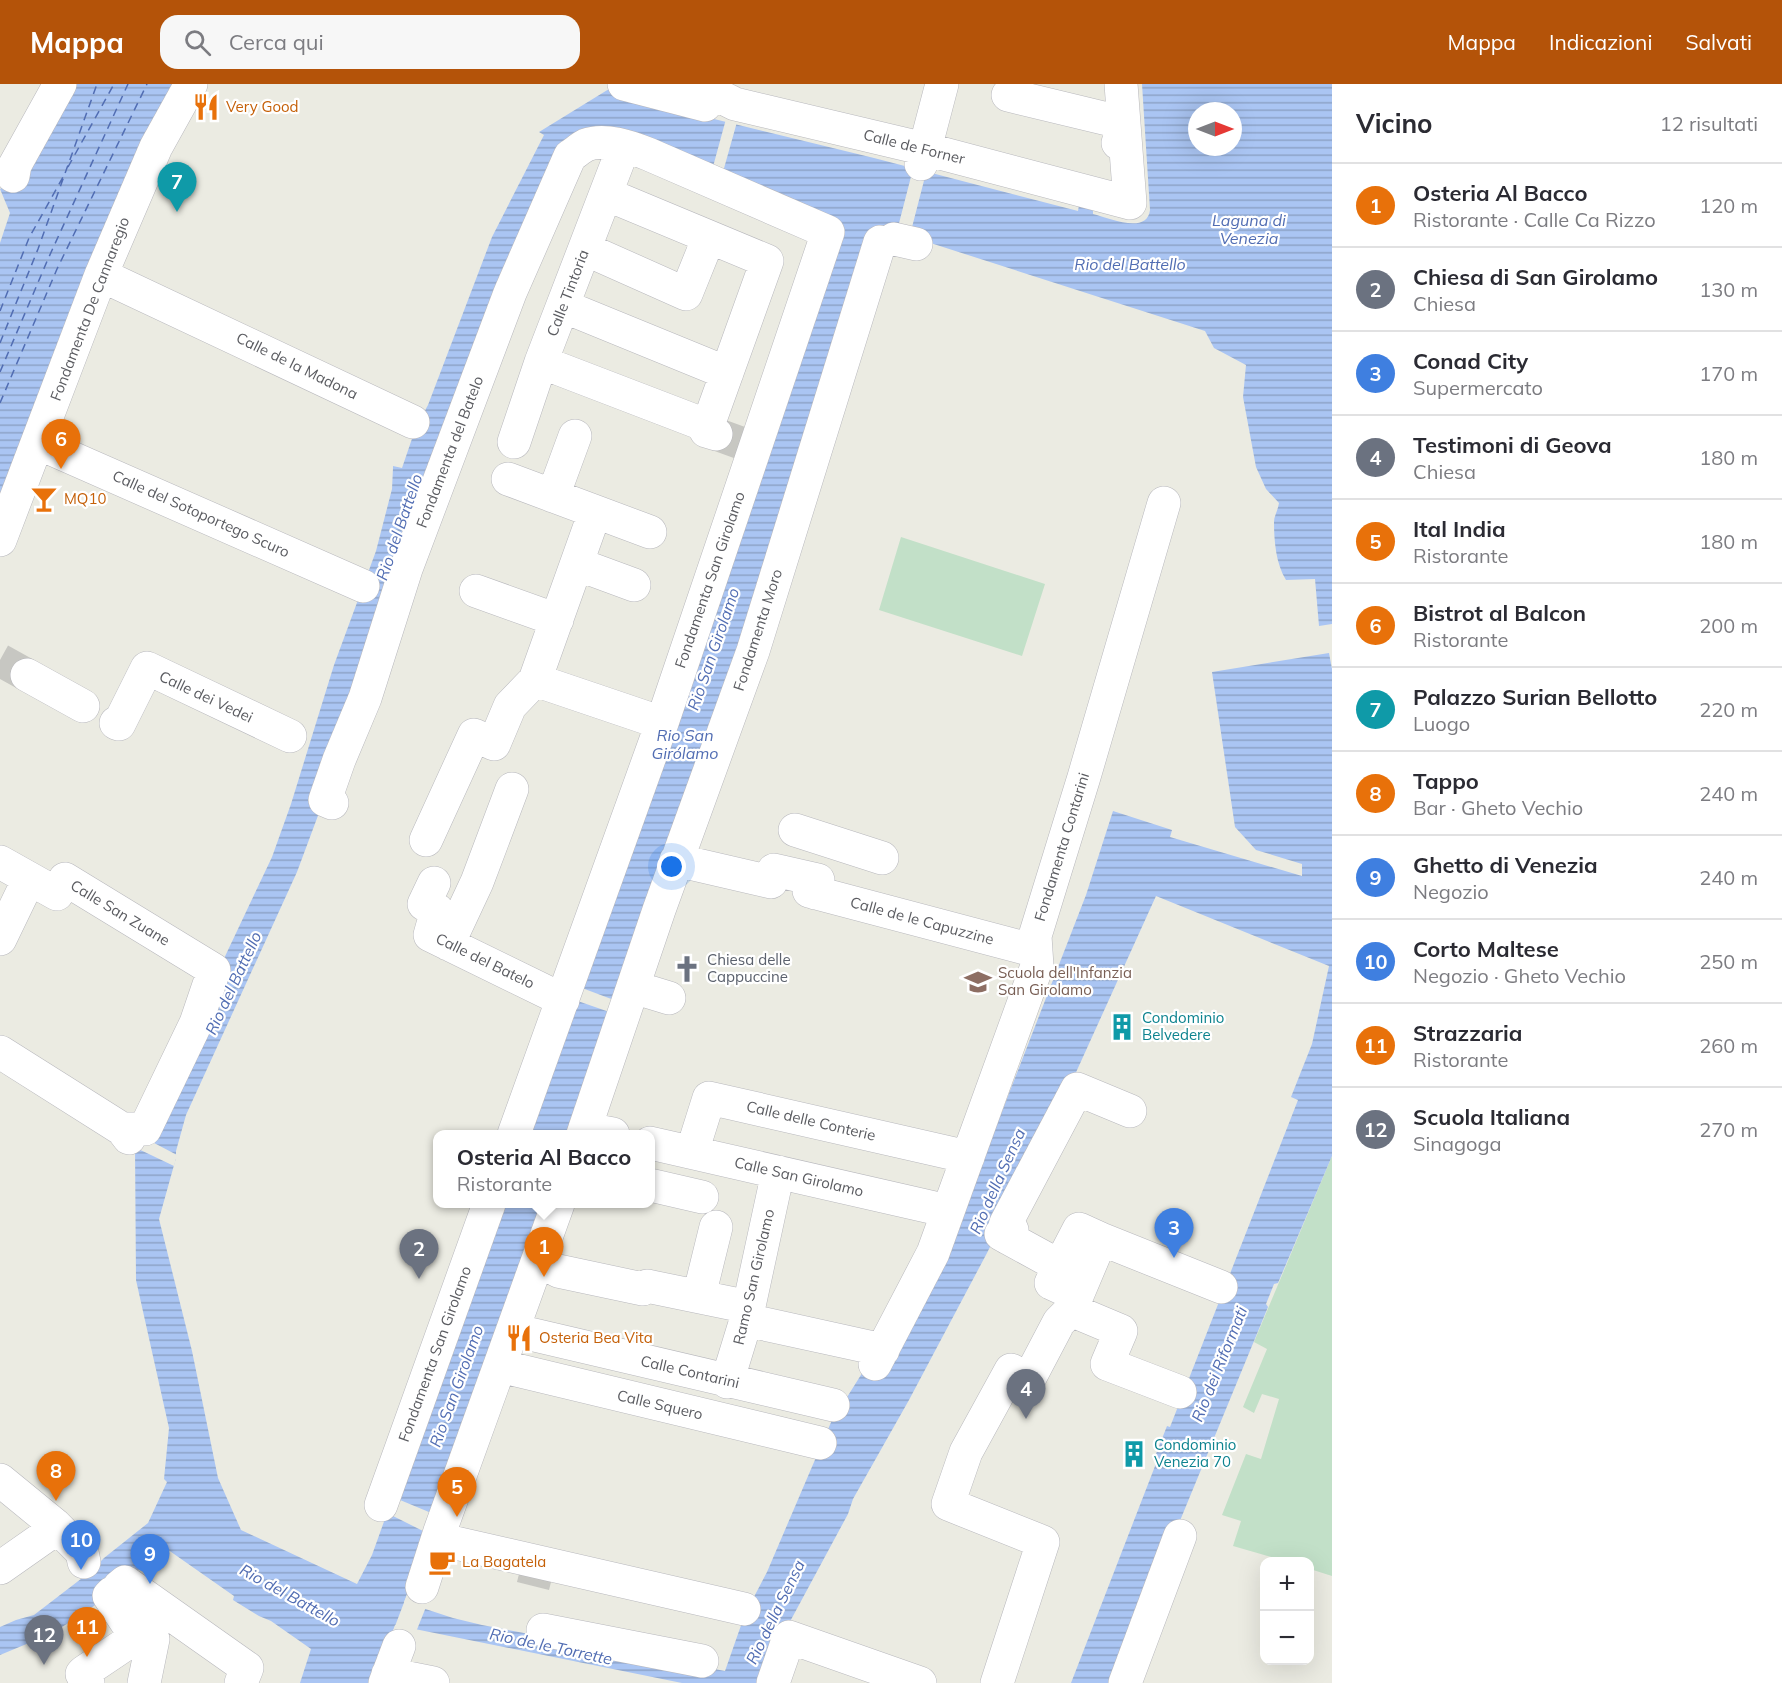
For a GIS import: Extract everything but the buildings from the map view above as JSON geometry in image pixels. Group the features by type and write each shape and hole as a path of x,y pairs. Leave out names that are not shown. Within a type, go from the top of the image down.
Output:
{"street":[{"path":"10,171 60,84"},
{"name":"Fondamenta De Cannaregio","path":"0,540 101,275 156,147 191,84"},
{"path":"923,156 942,84"},
{"path":"1008,95 1069,97 1124,123 1121,84"},
{"name":"Calle de Forner","path":"633,85 720,93 923,156 1117,199 1124,123"},
{"name":"Fondamenta del Batelo","path":"332,803 325,800 316,749 364,698 406,569 510,294 570,156 586,145 600,143 624,146"},
{"name":"Calle Tintoria","path":"514,442 624,146"},
{"name":"Fondamenta San Girolamo","path":"515,1130 662,723 752,447 828,232 658,158 624,146"},
{"path":"542,362 712,430 727,373 767,261 606,194"},
{"path":"585,249 686,294 709,237"},
{"name":"Fondamenta Moro","path":"595,1130 629,1000 676,860 753,651 897,242"},
{"name":"Calle de la Madona","path":"101,275 184,305 413,422"},
{"path":"563,306 727,373"},
{"path":"749,311 796,326"},
{"path":"554,496 575,436"},
{"name":"Calle del Sotoportego Scuro","path":"38,443 363,586"},
{"path":"508,479 650,532"},
{"name":"Fondamenta Contarini","path":"747,1313 879,1357 933,1253 1037,966 1035,936 1164,503"},
{"path":"426,840 474,735 494,744 510,706 535,680 595,512"},
{"path":"577,564 634,585"},
{"path":"476,591 557,620"},
{"name":"Calle dei Vedei","path":"117,724 147,668 316,749"},
{"path":"27,675 83,706"},
{"path":"535,680 662,723"},
{"path":"448,944 477,882 512,789"},
{"path":"795,830 882,858"},
{"name":"Calle de le Capuzzine","path":"676,860 802,879 1036,951"},
{"name":"Calle San Zuane","path":"0,862 57,894 65,879 214,970 196,1023 146,1129 126,1133 0,1052"},
{"path":"0,939 29,879"},
{"name":"Calle del Batelo","path":"434,883 424,904 437,910 430,935 563,1000"},
{"path":"629,1000 669,998"},
{"path":"1052,1262 1005,1232 1077,1089 1123,1118"},
{"name":"Calle delle Conterie","path":"692,1152 709,1098 968,1157"},
{"name":"Calle San Girolamo","path":"655,1144 948,1211"},
{"name":"Ramo San Girolamo","path":"727,1382 747,1313 778,1172"},
{"path":"655,1186 702,1197"},
{"name":"Fondamenta San Girolamo","path":"381,1505 487,1208"},
{"path":"422,1587 513,1330 545,1268 557,1208"},
{"path":"699,1296 716,1227"},
{"path":"997,1683 1043,1542 948,1504 966,1452 1011,1370 1029,1379 1059,1322 1074,1303 1098,1246 1137,1253 1221,1287"},
{"path":"545,1268 643,1290 647,1286 699,1296 747,1313"},
{"path":"1074,1303 1121,1331 1107,1364 1179,1382"},
{"name":"Calle Contarini","path":"513,1330 833,1405"},
{"name":"Calle Squero","path":"500,1366 820,1443"},
{"path":"0,1480 55,1525 82,1552 84,1562"},
{"path":"0,1568 47,1534 55,1525"},
{"path":"1125,1683 1180,1536"},
{"path":"438,1539 744,1610"},
{"path":"88,1683 82,1674 84,1672 136,1637 109,1596 112,1593 121,1602 128,1595 119,1587 125,1582 247,1668 241,1683"},
{"path":"124,1599 153,1639 144,1683"},
{"path":"543,1630 702,1661"},
{"path":"773,1683 789,1637 920,1683"},
{"path":"391,1668 433,1683"}],"green space":[{"path":"901,537 1045,584 1022,656 879,610"},
{"path":"1332,1156 1332,1576 1314,1570 1314,1557 1271,1557 1233,1546 1241,1521 1222,1515 1246,1454 1261,1459 1279,1399 1262,1394 1254,1413 1243,1407 1267,1349 1254,1342"}],"water":[{"path":"73,84 178,84 0,496 0,243 10,213 0,189 22,174"},
{"path":"1142,84 1332,84 1332,624 1319,626 1315,579 1286,580 1280,567 1275,544 1274,522 1279,503 1266,489 1256,467 1243,397 1246,365 1214,348 1205,331 890,230 836,357 574,1130 524,1130 840,228 607,126 565,152 297,872 186,1115 159,1219 192,1351 218,1478 241,1530 357,1584 372,1555 497,1208 547,1208 429,1539 404,1602 482,1625 725,1671 745,1614 767,1572 835,1413 963,1212 1086,895 1113,811 1172,830 1170,837 1302,876 1302,864 1256,850 1235,827 1212,672 1329,653 1332,669 1332,1156 1278,1283 1274,1284 1266,1304 1268,1307 1115,1683 1071,1683 1157,1461 1154,1459 1167,1426 1170,1427 1298,1100 1291,1097 1312,1044 1329,966 1156,896 1073,1079 987,1253 909,1400 853,1499 848,1514 786,1629 765,1683 682,1683 395,1625 374,1683 300,1683 311,1649 271,1621 233,1600 234,1596 164,1547 109,1596 53,1633 0,1655 0,1627 34,1615 148,1523 167,1482 164,1479 169,1428 136,1280 135,1147 272,857 334,665 376,551 392,489 393,466 402,468 416,427 428,405 492,237 544,135 539,132 609,89 710,118 1078,211 1079,205 1093,208 1093,214 1117,221 1142,222 1147,218 1150,210"}],"pier":[{"path":"726,119 737,122 721,179 711,174"},
{"path":"914,165 927,169 910,235 897,231"},
{"path":"574,985 622,1003 618,1015 569,998"},
{"path":"137,1134 177,1155 174,1166 132,1146"},
{"path":"388,1495 441,1517 433,1536 387,1513"},
{"path":"411,1584 414,1585 408,1600 426,1607 416,1632 397,1629 392,1643 389,1642"}],"ferry route":[{"path":"0,343 38,249 97,84"},
{"path":"68,167 114,84"},
{"path":"0,372 48,259 128,84"},
{"path":"0,403 57,269 147,84"},
{"path":"0,311 29,238 63,177"}],"tunnel":[{"path":"716,434 749,446"},
{"path":"0,660 27,675"},
{"path":"533,1586 538,1566"}],"place":[{"name":"Very Good","path":"206,107"},
{"name":"Palazzo Surian Bellotto","path":"177,212"},
{"name":"Bistrot al Balcon","path":"61,469"},
{"name":"MQ10","path":"44,499"},
{"name":"Chiesa delle Cappuccine","path":"687,969"},
{"name":"Scuola dell'Infanzia San Girolamo","path":"978,982"},
{"name":"Condominio Belvedere","path":"1122,1027"},
{"name":"Conad City","path":"1174,1258"},
{"name":"Osteria Al Bacco","path":"544,1277"},
{"name":"Chiesa di San Girolamo","path":"419,1279"},
{"name":"Osteria Bea Vita","path":"519,1338"},
{"name":"Testimoni di Geova","path":"1026,1419"},
{"name":"Condominio Venezia 70","path":"1134,1454"},
{"name":"Tappo","path":"56,1501"},
{"name":"Ital India","path":"457,1517"},
{"name":"La Bagatela","path":"442,1562"},
{"name":"Corto Maltese","path":"81,1570"},
{"name":"Ghetto di Venezia","path":"150,1584"},
{"name":"Strazzaria","path":"87,1657"},
{"name":"Scuola Italiana","path":"44,1665"}],"water label":[{"name":"Laguna di Venezia","path":"1249,229"},
{"name":"Rio del Battello","path":"1130,264"},
{"name":"Rio del Battello","path":"399,527"},
{"name":"Rio San Girolamo","path":"713,649"},
{"name":"Rio San Girólamo","path":"685,744"},
{"name":"Rio del Battello","path":"233,983"},
{"name":"Rio della Sensa","path":"997,1181"},
{"name":"Rio dei Riformati","path":"1219,1364"},
{"name":"Rio San Girolamo","path":"456,1386"},
{"name":"Rio del Battello","path":"290,1595"},
{"name":"Rio della Sensa","path":"775,1612"},
{"name":"Rio de le Torrette","path":"551,1646"}]}
